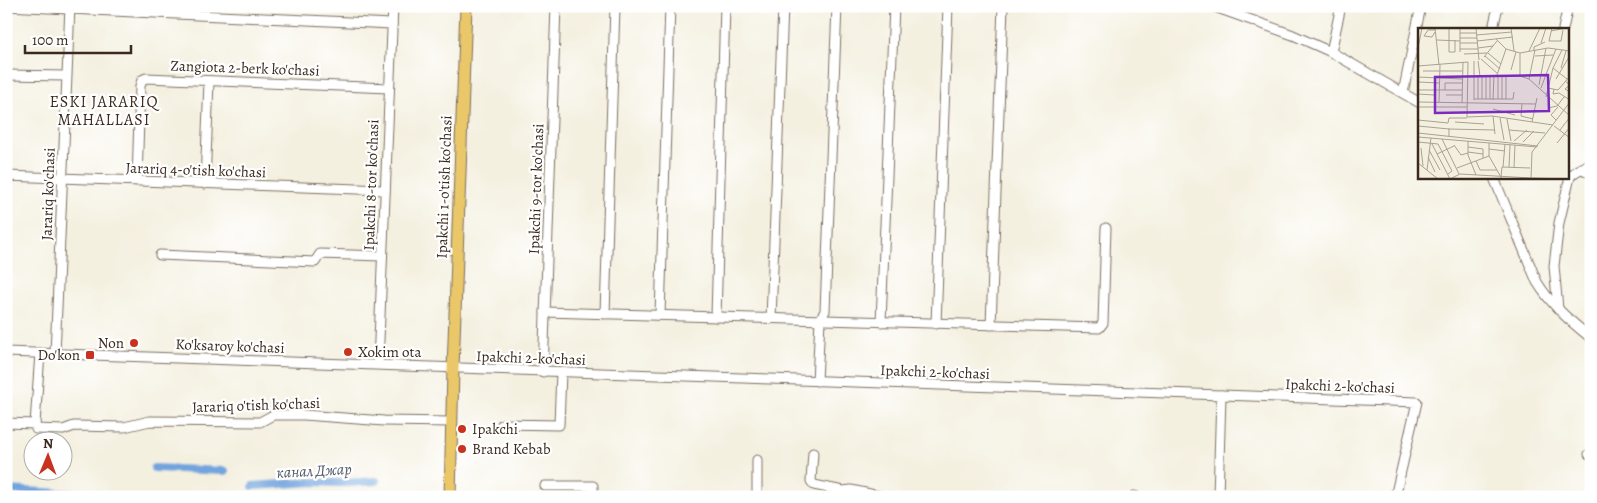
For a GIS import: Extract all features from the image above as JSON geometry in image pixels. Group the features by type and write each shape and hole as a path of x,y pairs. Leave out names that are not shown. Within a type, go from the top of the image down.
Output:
{"main road":[{"name":"Ipakchi 1-o'tish ko'chasi","path":"450,369 459,6"},
{"name":"Ipakchi 1-o'tish ko'chasi","path":"450,369 466,6"},
{"path":"450,369 450,497"},
{"path":"444,497 449,422"}],"street":[{"path":"6,6 392,24"},
{"name":"Ipakchi 8-tor ko'chasi","path":"378,364 393,6"},
{"name":"Ipakchi 9-tor ko'chasi","path":"543,372 556,6"},
{"path":"660,315 670,6"},
{"path":"716,317 725,6"},
{"path":"771,319 783,6"},
{"path":"817,381 820,320 825,311 837,6"},
{"path":"881,322 894,6"},
{"path":"936,324 948,6"},
{"path":"991,325 1003,6"},
{"path":"1212,6 1293,34 1331,52 1418,102"},
{"path":"1331,52 1341,6"},
{"path":"1404,93 1421,6"},
{"path":"1493,28 1498,6"},
{"path":"1563,28 1568,6"},
{"path":"605,314 615,7"},
{"name":"Jarariq ko'chasi","path":"55,354 70,8"},
{"path":"6,75 66,76"},
{"name":"Zangiota 2-berk ko'chasi","path":"137,181 140,86 142,80 146,78 389,88"},
{"path":"205,184 210,81"},
{"path":"1570,177 1572,173 1588,164 1591,160"},
{"path":"1582,168 1591,174"},
{"name":"Jarariq 4-o'tish ko'chasi","path":"6,176 385,190"},
{"path":"1498,179 1537,282 1544,294 1591,338"},
{"path":"1558,309 1554,266 1559,223 1570,179"},
{"path":"545,312 1099,328 1103,323 1106,228"},
{"path":"160,255 314,262 320,254 382,256"},
{"name":"Ko'ksaroy ko'chasi","path":"6,352 378,364 450,369"},
{"path":"35,424 40,353"},
{"name":"Ipakchi 2-ko'chasi","path":"450,369 1417,402 1396,497"},
{"path":"502,424 559,425 561,372"},
{"path":"1218,497 1221,395"},
{"name":"Jarariq o'tish ko'chasi","path":"6,423 35,424 36,429 62,430 74,426 124,427 150,421 260,422 273,415 304,415 384,421 449,422"},
{"path":"812,453 811,484 842,494 851,490 884,497"},
{"path":"757,460 758,497"},
{"path":"545,486 593,486 593,497"}],"waterway":[{"name":"канал Джар","path":"154,468 225,471"},
{"name":"канал Джар","path":"253,486 311,482 344,483 376,481"},
{"name":"канал Джар","path":"6,490 81,494"}],"place":[{"name":"Non","path":"134,343"},
{"name":"Xokim ota","path":"348,352"},
{"name":"Do'kon","path":"90,355"},
{"name":"Ipakchi","path":"462,429"},
{"name":"Brand Kebab","path":"462,449"}],"district":[{"name":"ESKI JARARIQ MAHALLASI","path":"104,110"}]}
